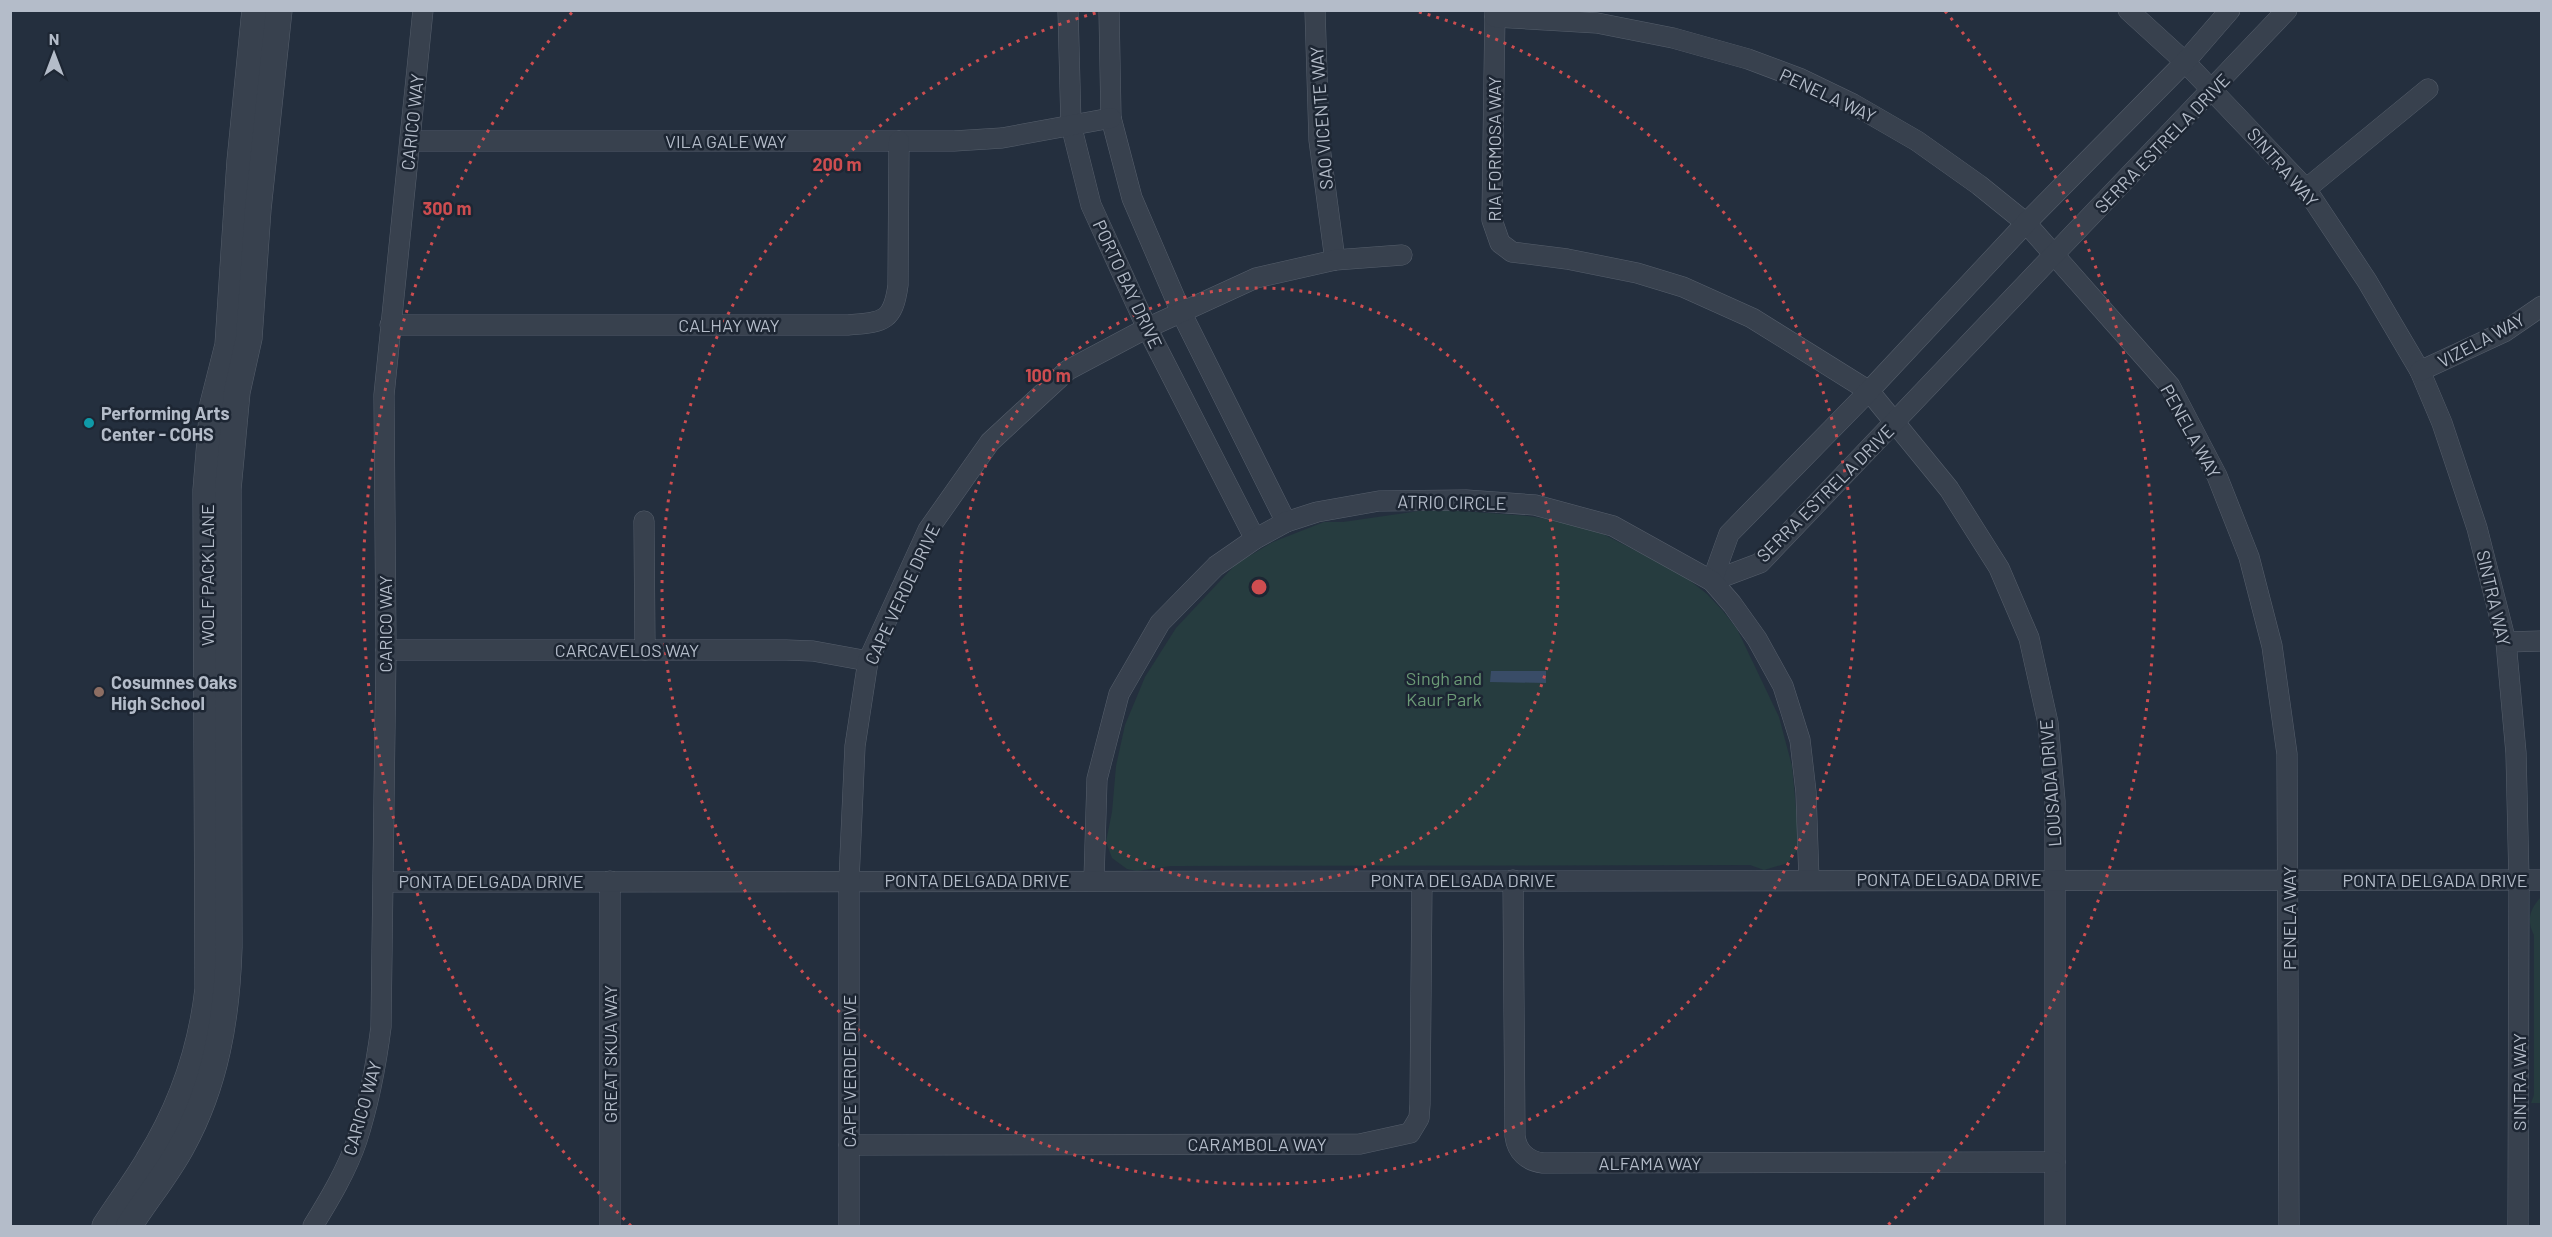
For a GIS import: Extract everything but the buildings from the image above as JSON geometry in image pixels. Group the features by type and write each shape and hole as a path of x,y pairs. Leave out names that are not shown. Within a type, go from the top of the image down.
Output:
{"street":[{"name":"WOLF PACK LANE","path":"105,1227 148,1161 175,1112 201,1035 208,989 207,480 213,404 228,345 240,160 255,10"},
{"name":"WOLF PACK LANE","path":"129,1227 181,1148 195,1121 213,1071 223,1021 229,947 229,478 237,392 249,338 258,209 279,10"},
{"name":"CARICO WAY","path":"313,1227 356,1142 375,1075 381,1027 385,882 384,395 423,10"},
{"name":"PORTO BAY DRIVE","path":"1068,10 1071,125 1091,205 1147,328 1255,539"},
{"name":"PORTO BAY DRIVE","path":"1109,10 1111,118 1132,198 1181,312 1286,522"},
{"name":"SAO VICENTE WAY","path":"1315,10 1319,140 1335,260"},
{"path":"2128,10 2185,62"},
{"path":"1712,581 1729,534 1869,391 2026,223 2185,62 2229,10"},
{"name":"SERRA ESTRELA DRIVE","path":"1712,581 1760,562 2288,10"},
{"name":"PENELA WAY","path":"1495,14 1597,23 1673,38 1748,59 1799,78 1853,104 1917,141 1979,185 2026,223 2170,386 2217,476 2249,557 2272,646 2287,754 2289,1227"},
{"name":"RIA FORMOSA WAY","path":"1495,14 1492,220 1500,243 1512,252 1568,259 1636,273 1683,287 1752,318 1869,391"},
{"name":"SINTRA WAY","path":"2185,62 2306,189 2367,281 2420,371 2442,423 2477,528 2506,642 2516,753 2519,880 2518,1227"},
{"path":"2306,189 2428,89"},
{"name":"VILA GALE WAY","path":"411,141 899,141 1002,138 1111,118"},
{"name":"CALHAY WAY","path":"390,325 848,325 877,322 890,314 898,285 899,141"},
{"name":"CAPE VERDE DRIVE","path":"849,1227 849,880 855,746 868,661 928,530 990,442 1068,370 1147,328 1256,278 1335,260 1402,255"},
{"name":"VIZELA WAY","path":"2420,371 2504,332 2541,306"},
{"name":"LOUSADA DRIVE","path":"1869,391 1949,489 1999,568 2029,638 2048,723 2055,801 2055,1227"},
{"name":"ATRIO CIRCLE","path":"1094,879 1097,779 1119,694 1160,623 1216,566 1255,539 1286,522 1317,512 1379,501 1466,500 1535,505 1613,526 1712,581 1757,639 1783,686 1800,740 1806,792 1809,880"},
{"path":"644,521 645,650"},
{"path":"2506,642 2541,641"},
{"name":"CARCAVELOS WAY","path":"386,650 813,651 868,661"},
{"name":"PONTA DELGADA DRIVE","path":"385,882 1094,879 2541,880"},
{"name":"ALFAMA WAY","path":"1513,880 1515,1136 1518,1149 1528,1159 1543,1163 2055,1162"},
{"name":"GREAT SKUA WAY","path":"610,881 610,1227"},
{"name":"CARAMBOLA WAY","path":"849,1144 1360,1144 1410,1133 1419,1118 1420,1104 1422,881"}],"green space":[{"name":"Singh and Kaur Park","path":"1433,509 1528,516 1553,520 1603,534 1650,558 1670,565 1707,594 1737,629 1779,717 1792,766 1797,819 1802,832 1798,849 1788,863 1764,870 1750,865 1171,866 1137,871 1127,869 1112,858 1106,842 1112,812 1116,766 1125,725 1145,677 1176,628 1236,564 1273,542 1324,522 1343,522"},
{"path":"2541,897 2541,1103 2531,1103 2534,1095 2534,935 2530,920 2532,910"}],"water":[{"path":"1491,671 1546,671 1546,683 1490,682"}],"place":[{"name":"Performing Arts Center - COHS","path":"89,423"},
{"name":"Cosumnes Oaks High School","path":"99,692"}]}
